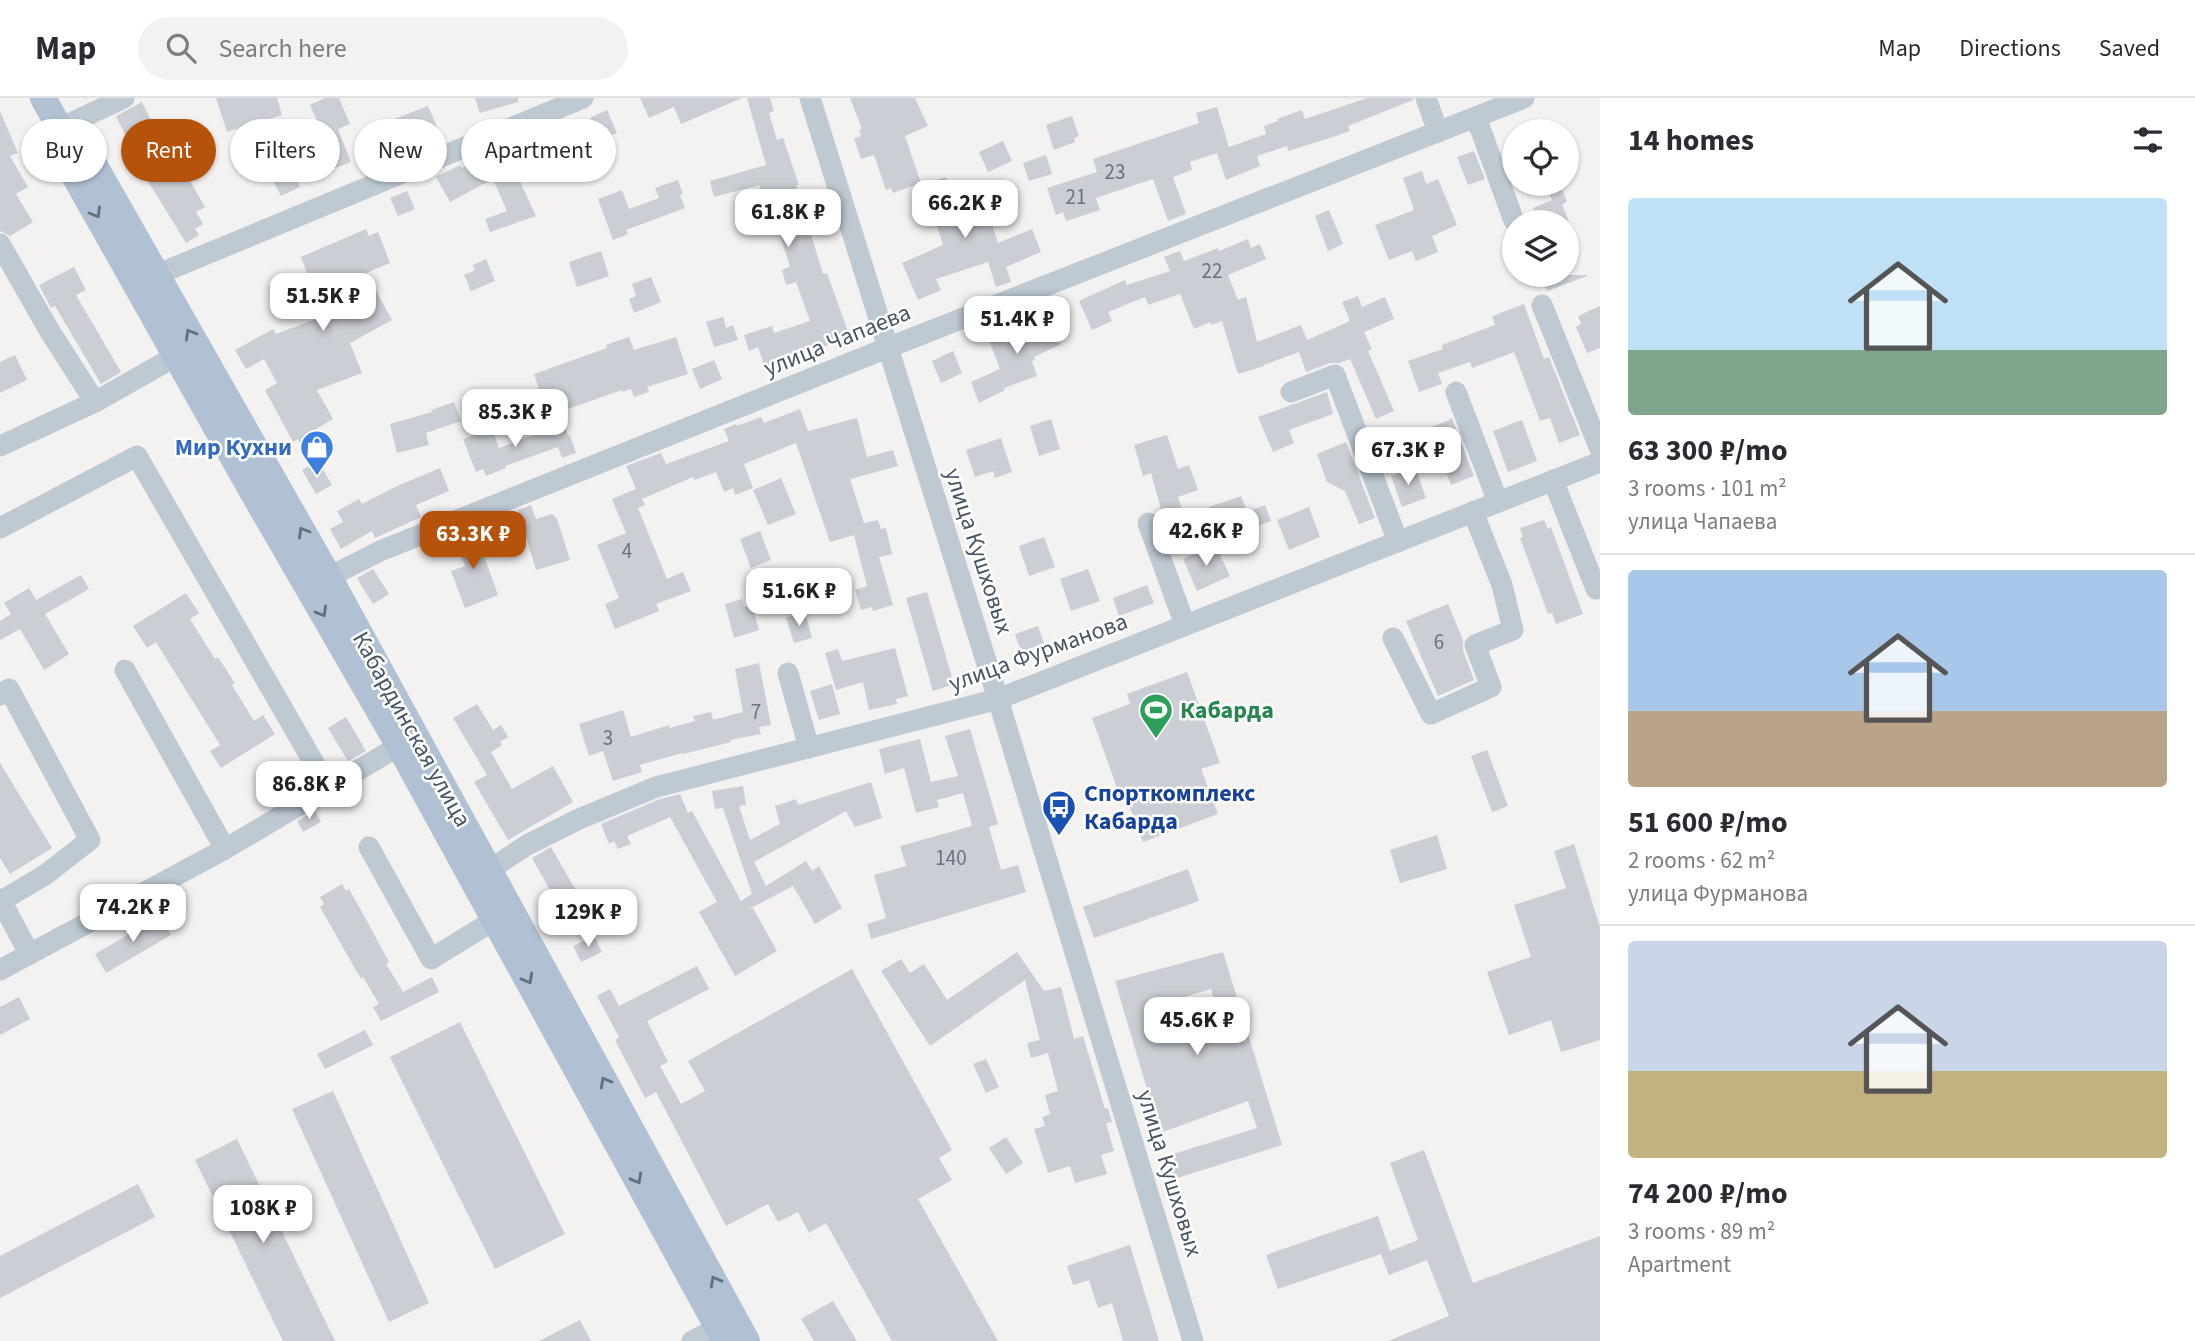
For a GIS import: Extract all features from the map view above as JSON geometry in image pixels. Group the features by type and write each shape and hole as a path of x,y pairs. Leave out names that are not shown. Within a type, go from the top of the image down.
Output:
{"main road":[{"name":"Кабардинская улица","path":"43,98 55,119"},
{"name":"Кабардинская улица","path":"78,182 399,746 482,875 496,919 731,1332"},
{"name":"Кабардинская улица","path":"104,182 329,577 482,875 731,1332"}],"street":[{"path":"79,119 124,98"},
{"path":"156,275 583,98"},
{"name":"улица Кушховых","path":"810,98 998,699 1194,1341"},
{"path":"1426,98 1438,132"},
{"name":"улица Чапаева","path":"329,577 380,551 1524,98"},
{"path":"1476,117 1510,210"},
{"path":"0,244 49,330 95,402"},
{"path":"1542,305 1600,449"},
{"path":"3,439 95,402 176,356"},
{"path":"1291,392 1335,375 1398,542"},
{"path":"1456,392 1498,502"},
{"path":"0,528 138,456 329,789"},
{"name":"улица Фурманова","path":"482,875 527,845 579,819 656,788 998,699 1600,462"},
{"path":"1553,480 1596,589 1600,587"},
{"path":"1393,638 1431,715 1491,687 1475,645 1513,630 1502,585 1473,512"},
{"path":"1148,523 1185,625"},
{"path":"125,670 225,849"},
{"path":"788,673 809,748"},
{"path":"0,695 9,689 90,840 45,875 1,900 29,953"},
{"path":"0,970 225,849 399,746"},
{"path":"369,847 431,959 496,919"},
{"path":"692,1341 731,1332"}],"building":[{"path":"216,98 277,98 282,115 269,119 230,119 230,131 227,132"},
{"path":"325,98 339,98 350,124 340,128 340,119 316,119 310,105"},
{"path":"475,98 518,98 518,102 480,113"},
{"path":"640,98 742,98 681,124 674,107 649,118"},
{"path":"747,98 770,98 774,111 769,113 777,140 783,138 823,274 827,273 850,337 765,368 758,347 749,351 744,335 772,326 774,333 810,321 796,282 786,285 782,270 790,267 768,195 763,197 759,185 714,197 710,181 766,165"},
{"path":"850,98 915,98 928,126 905,136 921,183 893,193 891,188 886,190 874,155 861,159 854,138 861,136 859,130 862,129"},
{"path":"1367,98 1413,100 1348,126 1350,131 1288,151 1287,146 1257,156 1260,166 1226,180 1217,153 1190,162 1192,170 1173,177 1186,214 1168,221 1153,179 1096,198 1100,210 1066,221 1063,212 1056,215 1047,188 1097,172 1093,159 1199,123 1196,113 1217,107 1229,147 1266,134 1264,126 1302,110 1305,119"},
{"path":"142,102 150,119 121,119 121,126 116,116"},
{"path":"428,106 434,119 394,119"},
{"path":"607,110 611,119 590,119"},
{"path":"0,111 18,153 10,156 21,175 21,182 25,182 28,187 16,194 33,222 10,236 0,231"},
{"path":"1072,116 1079,136 1074,138 1075,142 1054,150 1046,125"},
{"path":"340,134 351,162 340,166"},
{"path":"1003,141 1012,161 988,172 979,152"},
{"path":"1474,151 1485,179 1468,185 1457,157"},
{"path":"1046,155 1052,174 1029,181 1023,163"},
{"path":"460,165 461,182 487,182 450,202 439,182 447,182 447,172"},
{"path":"1422,171 1426,184 1438,179 1457,225 1432,236 1438,252 1416,261 1412,251 1389,260 1375,225 1414,210 1403,178"},
{"path":"946,177 950,192 979,183 998,243 1032,229 1041,252 1006,267 1011,282 996,287 988,262 936,279 941,290 918,300 902,263 943,245 924,184"},
{"path":"678,180 685,208 626,230 628,234 613,240 598,199 622,190 629,209 659,198 655,188"},
{"path":"148,182 191,182 205,207 196,212 203,224 195,229 199,235 186,243"},
{"path":"274,182 298,182 300,187 281,196"},
{"path":"494,182 520,182 536,216 490,232 485,219 507,211"},
{"path":"407,191 415,209 398,216 390,198"},
{"path":"1550,196 1565,196 1567,202 1562,204 1564,210 1534,210 1533,208 1552,200"},
{"path":"1329,210 1343,244 1328,251 1315,216"},
{"path":"366,229 369,236 378,232 390,263 366,273 392,320 350,343 362,373 317,390 333,419 313,431 316,437 302,446 298,439 293,442 265,390 277,383 264,359 246,369 235,350 273,329 276,334 324,316 301,257"},
{"path":"1248,239 1251,248 1260,244 1266,259 1228,275 1238,300 1246,297 1257,342 1301,325 1307,340 1350,321 1342,302 1358,296 1362,307 1385,297 1394,319 1364,332 1372,349 1368,351 1394,411 1376,419 1350,359 1306,372 1299,352 1238,374 1222,321 1211,325 1210,322 1194,329 1180,294 1148,305 1145,297 1108,312 1112,321 1092,330 1079,301 1125,280 1127,285 1170,271 1164,257 1180,251 1184,261"},
{"path":"601,251 609,276 577,287 569,262"},
{"path":"486,259 495,281 471,291 464,275 475,270 473,265"},
{"path":"74,267 86,290 76,295 121,372 101,384 55,306 51,308 39,285"},
{"path":"651,277 661,302 634,313 629,299 636,296 632,284"},
{"path":"1524,304 1544,359 1549,357 1580,435 1559,443 1550,418 1540,421 1514,352 1472,368 1470,362 1438,373 1442,384 1419,392 1408,361 1443,349 1442,345 1495,325 1492,316"},
{"path":"1600,306 1600,348 1587,353 1576,327 1581,324 1578,316"},
{"path":"1046,312 1061,344 1034,357 1035,360 1032,361 1037,376 1004,388 1005,390 979,403 971,382 1000,369 988,338 1027,323"},
{"path":"723,317 726,328 733,325 738,340 714,347 706,322"},
{"path":"629,337 634,350 676,337 688,374 647,387 649,392 634,397 631,389 622,390 548,416 534,374 607,348 606,345"},
{"path":"953,351 962,373 941,383 932,361"},
{"path":"15,355 27,380 0,393 0,362"},
{"path":"714,360 722,379 700,389 692,369"},
{"path":"1327,392 1333,414 1289,430 1294,443 1273,452 1258,417"},
{"path":"454,402 461,421 426,433 429,445 397,453 390,424 432,412 431,410"},
{"path":"800,409 808,431 857,418 867,457 893,450 898,466 850,479 864,523 878,520 881,529 886,528 892,554 879,557 893,605 873,611 872,607 861,610 855,590 867,586 854,535 830,542 796,443 744,464 753,488 735,495 733,488 724,492 716,472 694,480 693,477 642,499 645,505 638,508 667,579 683,572 691,591 656,604 659,611 615,629 605,604 619,598 597,545 626,533 612,499 636,489 626,466 661,453 666,464 729,441 724,429 736,424 737,426 761,417 764,423"},
{"path":"1452,418 1474,476 1451,485 1440,456 1423,463 1413,434"},
{"path":"1051,419 1060,449 1039,456 1030,426"},
{"path":"1522,420 1537,461 1508,472 1493,431"},
{"path":"564,424 576,453 562,458 558,447 505,466 506,468 486,476 483,469 476,472 463,439 492,429 499,448"},
{"path":"1167,435 1178,469 1189,465 1198,490 1178,497 1182,510 1163,516 1151,473 1143,476 1134,445"},
{"path":"1001,438 1012,472 995,478 993,471 975,477 966,450"},
{"path":"1346,442 1375,518 1359,524 1345,491 1327,482 1317,454"},
{"path":"318,461 332,485 316,494 302,470"},
{"path":"1415,467 1426,498 1402,507 1391,476"},
{"path":"440,468 449,491 416,505 421,517 375,538 372,531 341,549 330,529 343,522 337,511 359,499 362,504"},
{"path":"781,478 796,514 768,525 753,490"},
{"path":"1241,496 1247,512 1265,505 1271,521 1251,528 1255,537 1224,548 1209,507"},
{"path":"531,505 536,519 552,514 557,519 570,560 536,570 518,510"},
{"path":"1309,507 1320,537 1289,550 1277,520"},
{"path":"1544,520 1548,529 1551,527 1583,614 1556,624 1552,613 1548,614 1520,538 1523,537 1520,528"},
{"path":"474,528 498,595 465,608 451,571 465,566 454,536"},
{"path":"760,531 771,560 751,568 740,539"},
{"path":"1044,537 1055,567 1029,576 1019,546"},
{"path":"1215,544 1230,576 1197,591 1183,559"},
{"path":"373,569 389,594 373,604 357,578"},
{"path":"1088,569 1100,601 1071,611 1060,579"},
{"path":"81,575 89,589 45,614 69,654 44,670 20,629 0,640 0,621 11,614 4,603 29,588 36,600"},
{"path":"1147,585 1154,603 1119,616 1113,598"},
{"path":"927,592 954,684 933,691 906,598"},
{"path":"186,593 199,613 190,619 215,659 218,657 235,683 232,685 254,721 263,715 275,734 221,768 210,751 220,745 156,642 147,648 133,626"},
{"path":"742,599 744,607 752,604 759,630 734,638 725,604"},
{"path":"1448,604 1463,640 1463,650 1474,680 1438,696 1406,621"},
{"path":"805,612 812,638 794,643 786,618"},
{"path":"1038,626 1044,643 1021,652 1015,634"},
{"path":"895,648 908,696 896,699 897,704 869,710 863,682 836,690 825,653 838,649 842,661"},
{"path":"759,663 771,725 759,727 761,734 640,765 642,772 613,781 603,751 589,756 579,724 623,710 631,737 669,725 670,728 695,721 693,716 711,712 713,720 743,712 735,669"},
{"name":"Кабарда","path":"1187,672 1220,763 1201,769 1218,814 1143,842 1126,797 1121,799 1092,718 1130,704 1127,694"},
{"path":"832,684 840,714 819,720 810,691"},
{"path":"477,704 493,730 501,725 508,737 491,752 512,789 553,766 573,802 508,840 474,782 487,775 453,718"},
{"path":"346,717 366,751 348,761 328,728"},
{"path":"970,729 998,824 989,827 1001,870 1018,865 1026,892 871,939 867,924 886,918 874,875 906,866 900,846 972,826 963,793 937,800 939,807 916,813 904,768 885,774 879,749 920,739 931,782 958,776 945,736"},
{"path":"1487,750 1508,806 1492,812 1471,756"},
{"path":"0,763 52,848 10,874 0,858"},
{"path":"871,782 882,818 855,827 846,811 754,862 766,886 806,861 812,871 819,866 842,908 815,924 793,886 747,910 753,908 777,951 735,976 699,912 717,902 670,817 627,836 631,844 618,849 614,841 609,844 601,824 660,799 680,794 688,813 692,811 741,901 752,894 723,808 715,809 712,791 743,786 746,805 739,806 750,840 780,824 775,806 796,799 798,805"},
{"path":"315,811 321,822 303,832 297,821"},
{"path":"1437,835 1447,869 1400,883 1390,850"},
{"path":"1574,844 1600,927 1600,1040 1561,1052 1551,1020 1509,1035 1487,972 1531,957 1514,905 1566,888 1554,851"},
{"path":"551,847 582,901 562,912 532,858"},
{"path":"1188,869 1199,901 1094,938 1083,907"},
{"path":"342,884 346,891 349,889 362,912 389,962 386,964 403,992 432,977 439,992 381,1021 373,1007 379,1004 363,977 361,979 320,907 324,904 320,897"},
{"path":"160,916 171,935 106,973 95,954"},
{"path":"594,936 602,952 581,962 573,946"},
{"path":"1017,952 1044,991 1061,987 1074,1039 1083,1036 1105,1109 1108,1108 1112,1122 1106,1123 1114,1151 1101,1155 1107,1174 1075,1183 1070,1166 1048,1173 1034,1129 1045,1126 1042,1117 1050,1114 1045,1095 1058,1091 1048,1053 1031,1058 1027,1043 1040,1040 1025,980 930,1046 881,971 901,959 910,973 924,964 947,1000"},
{"path":"1223,952 1282,1145 1174,1179 1167,1156 1257,1128 1248,1101 1160,1133 1115,981","holes":["1211,989 1221,1024 1172,1042 1160,1004"]},
{"path":"697,966 709,989 647,1021 668,1062 660,1066 681,1104 705,1091 688,1061 852,969 952,1150 939,1158 952,1180 918,1199 998,1341 892,1341 826,1223 809,1233 798,1212 778,1222 768,1204 726,1226 656,1092 645,1098 615,1040 619,1037 597,996 610,989 619,1006"},
{"path":"19,997 30,1019 0,1035 0,1007"},
{"path":"460,1022 565,1234 495,1269 390,1057"},
{"path":"365,1030 373,1045 325,1069 317,1054"},
{"path":"986,1059 999,1087 986,1093 973,1064"},
{"path":"333,1091 429,1303 389,1322 292,1109"},
{"path":"1006,1137 1023,1163 1006,1174 989,1148"},
{"path":"237,1139 335,1341 283,1341 195,1160"},
{"path":"1424,1150 1473,1283 1600,1236 1600,1341 1388,1341 1449,1316 1427,1260 1389,1275 1381,1254 1278,1289 1266,1255 1378,1216 1390,1251 1418,1240 1390,1163"},
{"path":"138,1184 155,1217 0,1298 0,1256"},
{"path":"1130,1245 1159,1341 1123,1341 1112,1303 1098,1308 1089,1280 1073,1285 1067,1266"},
{"path":"833,1301 857,1341 814,1341 801,1319"},
{"path":"580,1320 591,1341 539,1341"}],"place":[{"name":"Мир Кухни","path":"317,477"},
{"name":"Кабарда","path":"1156,740"},
{"name":"Спорткомплекс Кабарда","path":"1059,837"}]}
